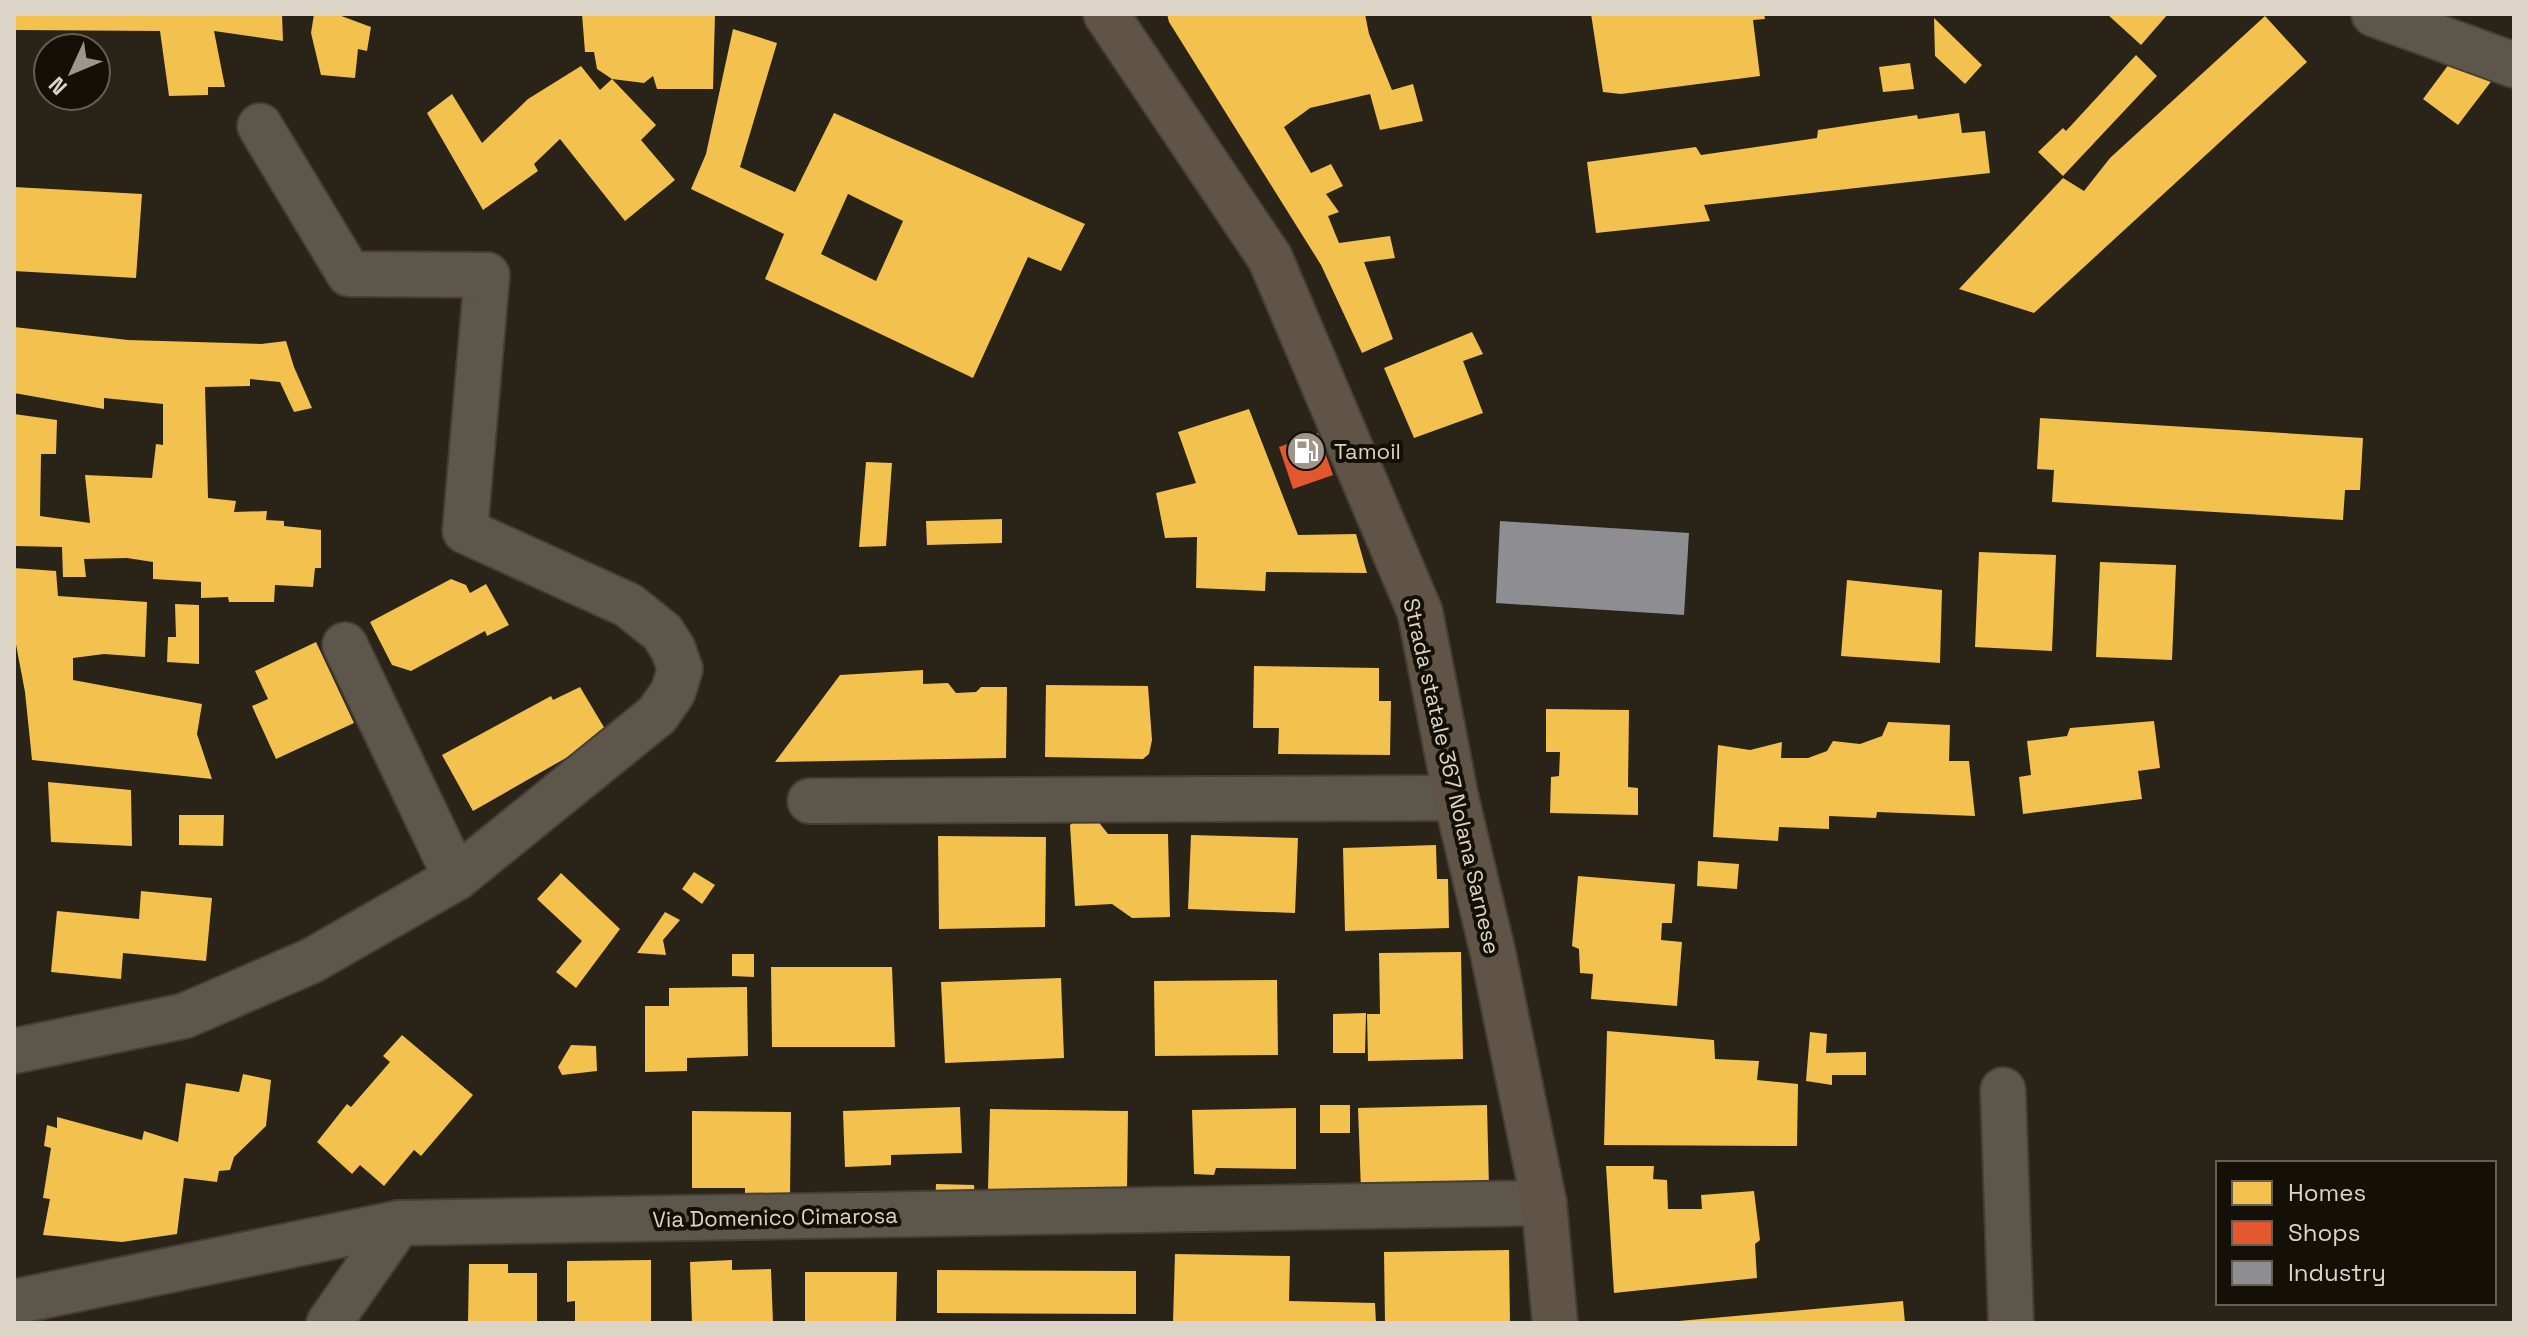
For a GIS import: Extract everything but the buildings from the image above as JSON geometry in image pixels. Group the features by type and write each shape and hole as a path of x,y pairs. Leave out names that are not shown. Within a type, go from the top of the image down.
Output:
{"main road":[{"name":"Strada statale 367 Nolana Sarnese","path":"1106,14 1270,258 1420,612 1456,798 1493,953 1544,1203 1555,1323"}],"street":[{"path":"2374,14 2514,65"},
{"path":"14,1051 184,1016 311,961 456,878 657,715 673,692 680,669 673,649 662,632 628,605 465,531 487,275 349,274 260,126"},
{"path":"345,645 456,878"},
{"path":"810,801 1456,798"},
{"path":"2003,1090 2011,1323"},
{"name":"Via Domenico Cimarosa","path":"14,1302 399,1223 1544,1203"},
{"path":"329,1323 399,1223"}],"place":[{"name":"Tamoil","path":"1306,451"}]}
